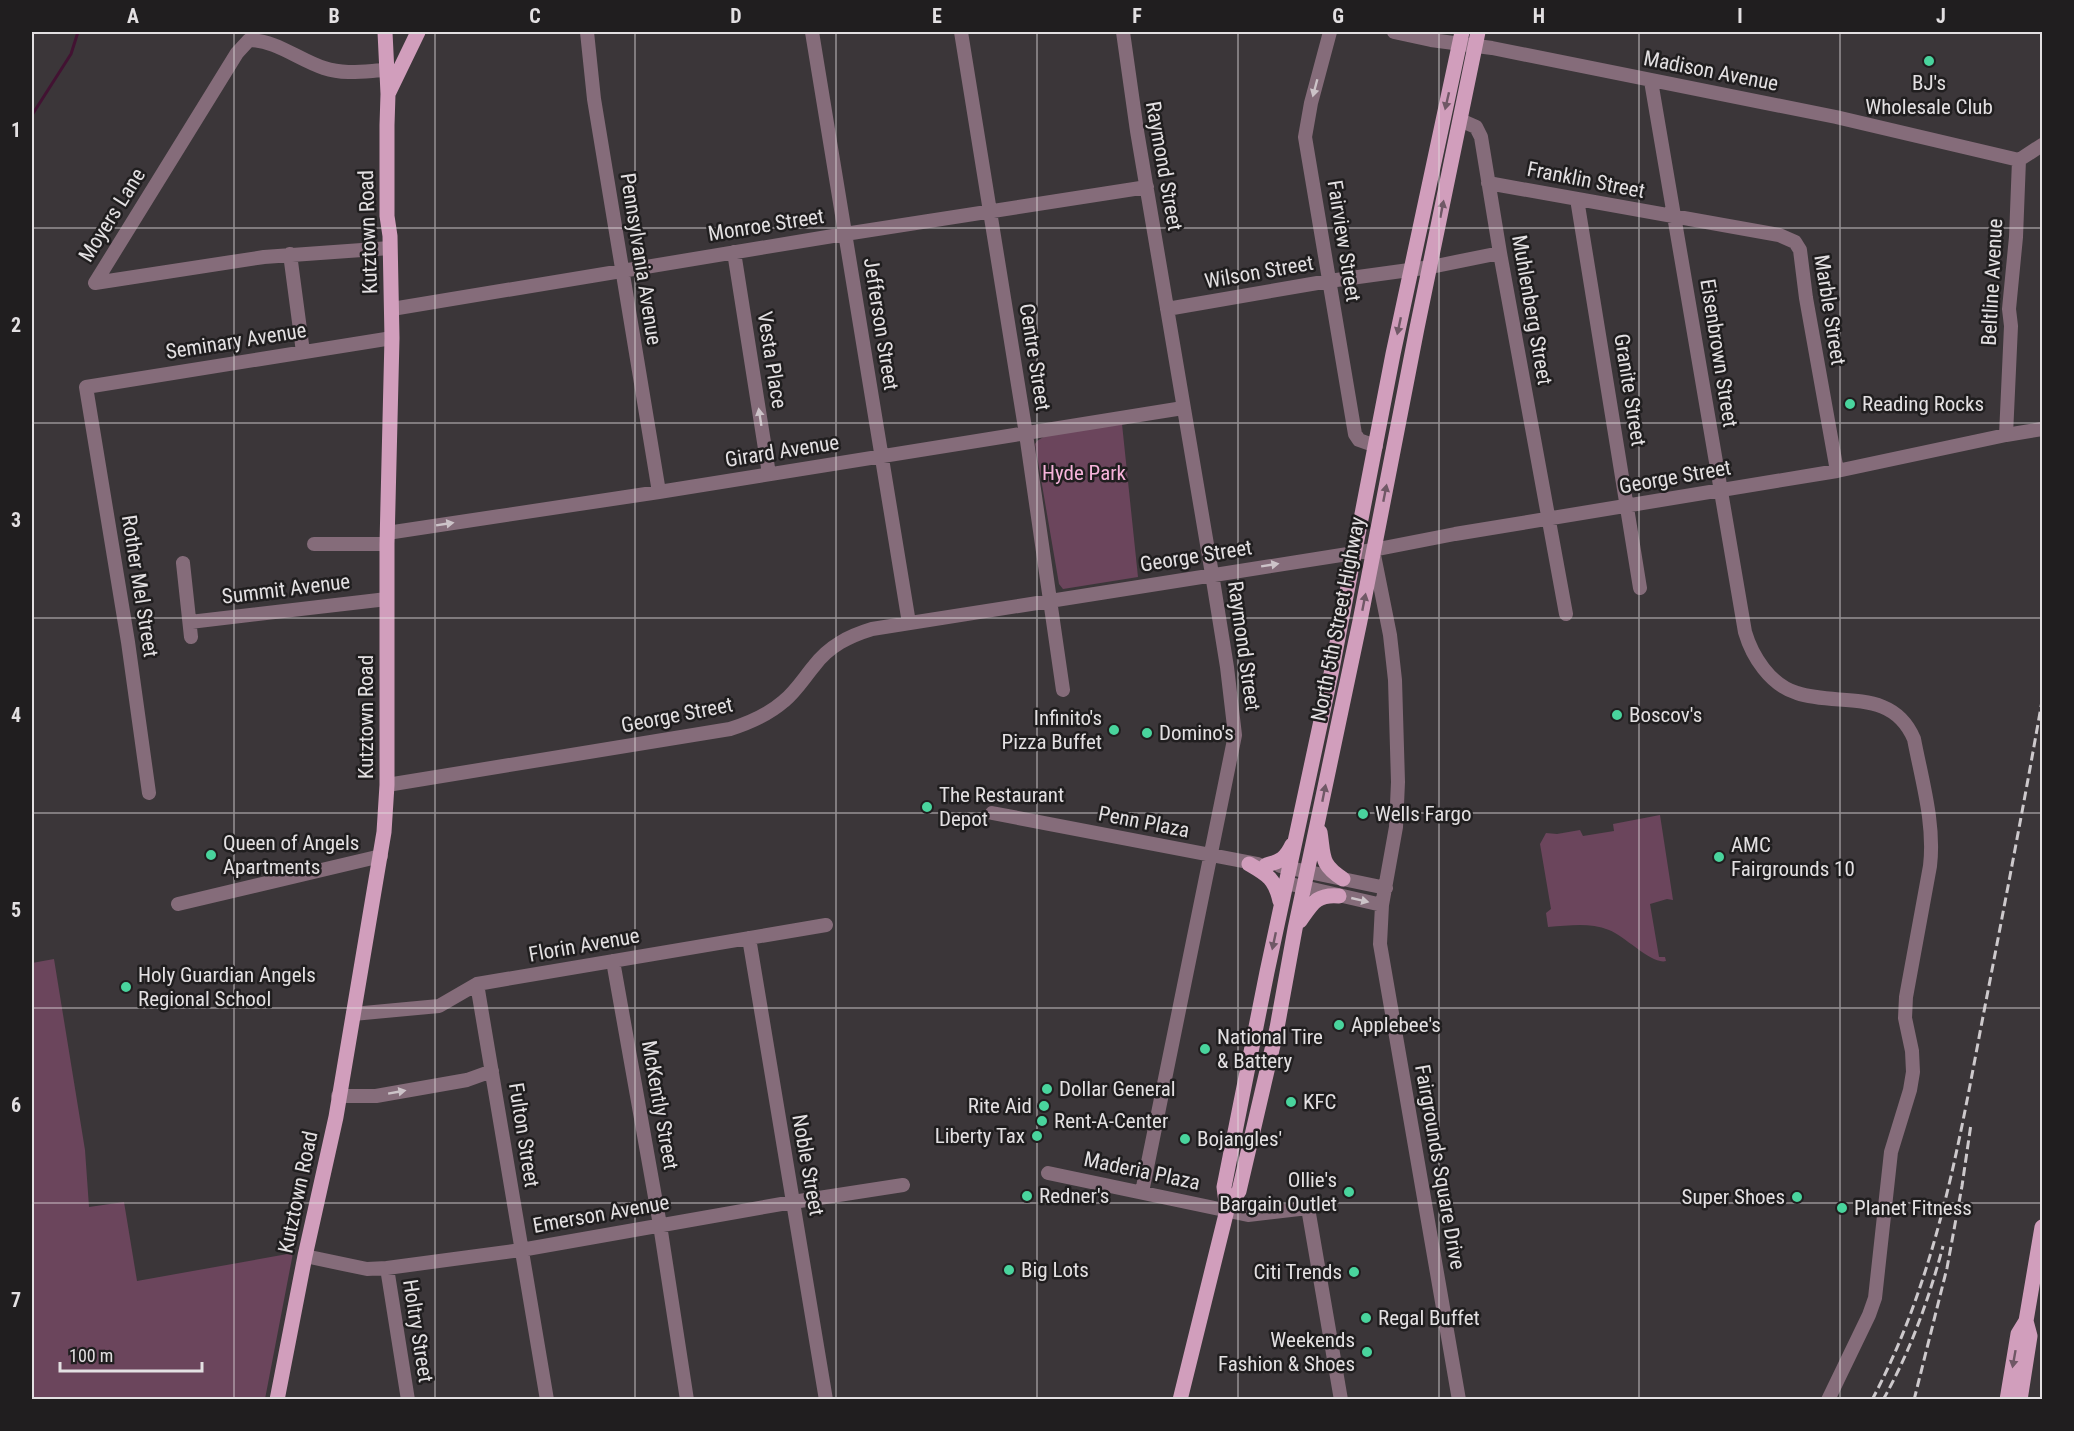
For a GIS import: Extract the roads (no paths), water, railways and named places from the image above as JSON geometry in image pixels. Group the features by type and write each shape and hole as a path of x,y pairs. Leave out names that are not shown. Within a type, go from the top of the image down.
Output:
{"main road":[{"path":"386,32 388,94"},
{"name":"Kutztown Road","path":"277,1400 305,1256 336,1117 381,856 387,785 387,538 392,338 387,216 388,94 418,32"},
{"name":"North 5th Street Highway","path":"1180,1400 1227,1210 1239,1191 1277,1028 1295,928 1460,120 1469,38"},
{"name":"North 5th Street Highway","path":"1227,1210 1224,1187 1355,553 1393,354 1469,38"},
{"path":"1318,821 1323,858 1329,868 1343,879"},
{"path":"1266,865 1279,862 1284,858 1297,834"},
{"path":"1249,864 1273,880 1277,886 1281,905"},
{"path":"1295,928 1316,900 1326,895 1339,896"},
{"path":"2007,1400 2018,1334 2026,1321 2043,1227"},
{"path":"2020,1400 2030,1336 2026,1321"}],"street":[{"name":"Pennsylvania Avenue","path":"587,32 594,99 658,492"},
{"name":"Jefferson Street","path":"812,32 909,623"},
{"name":"Centre Street","path":"961,32 1026,434 1063,690"},
{"name":"Raymond Street","path":"1123,32 1131,98 1229,679 1235,735 1142,1192"},
{"name":"Fairview Street","path":"1330,32 1305,130 1355,434 1359,440 1376,446"},
{"name":"Madison Avenue","path":"1394,32 1469,38 1651,81 1836,117 2019,160"},
{"name":"Moyers Lane","path":"386,70 349,73 333,70 313,64 267,42 249,40 237,53 95,283 290,254 390,248"},
{"name":"Eisenbrown Street","path":"1651,81 1745,632 1752,650 1765,670 1775,680 1796,693 1872,704 1898,714 1914,740 1930,830 1932,848 1930,866 1906,997 1905,1018 1912,1051 1912,1080 1891,1152 1875,1298 1828,1400"},
{"name":"Muhlenberg Street","path":"1460,120 1471,124 1479,132 1566,614"},
{"path":"2019,160 2043,145"},
{"name":"Beltline Avenue","path":"2006,435 2011,326 2009,309 2016,237 2019,160"},
{"name":"Franklin Street","path":"1488,183 1676,218"},
{"name":"Monroe Street","path":"392,309 1147,187"},
{"name":"Granite Street","path":"1577,199 1640,588"},
{"name":"Marble Street","path":"1676,218 1779,235 1796,242 1800,250 1806,298 1837,471"},
{"name":"Vesta Place","path":"734,252 769,474"},
{"name":"Wilson Street","path":"1167,309 1329,281 1431,267 1500,253"},
{"path":"290,254 303,352"},
{"name":"Seminary Avenue","path":"86,387 392,338"},
{"name":"Rother Mel Street","path":"86,387 128,642 149,793"},
{"name":"Girard Avenue","path":"314,544 387,538 1183,408"},
{"name":"George Street","path":"387,785 730,729 760,717 785,701 815,663 839,643 872,628 1373,550 1455,534 1837,471 2043,429"},
{"name":"Fairgrounds Square Drive","path":"1373,550 1390,635 1395,680 1398,782 1396,827 1382,905 1380,944 1459,1400"},
{"path":"183,563 191,637"},
{"name":"Summit Avenue","path":"189,622 387,598"},
{"name":"Penn Plaza","path":"992,813 1210,857 1249,864 1290,867"},
{"path":"178,904 381,856"},
{"path":"1290,867 1386,888"},
{"path":"1286,884 1382,905"},
{"name":"Florin Avenue","path":"353,1014 439,1006 477,984 826,925"},
{"name":"Noble Street","path":"749,938 826,1400"},
{"name":"McKently Street","path":"613,961 660,1225 687,1400"},
{"name":"Fulton Street","path":"477,984 547,1400"},
{"path":"338,1096 376,1096 467,1080 492,1071"},
{"name":"Maderia Plaza","path":"1048,1173 1248,1215 1308,1208 1341,1400"},
{"name":"Emerson Avenue","path":"305,1256 367,1269 387,1268 521,1250 903,1185"},
{"name":"Holtry Street","path":"387,1268 408,1400"}],"waterway":[{"path":"32,115 71,54 78,32"}],"railway":[{"path":"1872,1400 1894,1356 1912,1310 1941,1218 1972,1075 2042,701"},
{"path":"1914,1400 1947,1268 1971,1124"},
{"path":"1883,1400 1918,1325 1943,1246"}],"place":[{"name":"BJ's Wholesale Club","path":"1929,61"},
{"name":"Reading Rocks","path":"1850,404"},
{"name":"Boscov's","path":"1617,715"},
{"name":"Infinito's Pizza Buffet","path":"1114,730"},
{"name":"Domino's","path":"1147,733"},
{"name":"The Restaurant Depot","path":"927,807"},
{"name":"Wells Fargo","path":"1363,814"},
{"name":"Queen of Angels Apartments","path":"211,855"},
{"name":"AMC Fairgrounds 10","path":"1719,857"},
{"name":"Holy Guardian Angels Regional School","path":"126,987"},
{"name":"Applebee's","path":"1339,1025"},
{"name":"National Tire & Battery","path":"1205,1049"},
{"name":"Dollar General","path":"1047,1089"},
{"name":"KFC","path":"1291,1102"},
{"name":"Rite Aid","path":"1044,1106"},
{"name":"Rent-A-Center","path":"1042,1121"},
{"name":"Liberty Tax","path":"1037,1136"},
{"name":"Bojangles'","path":"1185,1139"},
{"name":"Ollie's Bargain Outlet","path":"1349,1192"},
{"name":"Redner's","path":"1027,1196"},
{"name":"Super Shoes","path":"1797,1197"},
{"name":"Planet Fitness","path":"1842,1208"},
{"name":"Big Lots","path":"1009,1270"},
{"name":"Citi Trends","path":"1354,1272"},
{"name":"Regal Buffet","path":"1366,1318"},
{"name":"Weekends Fashion & Shoes","path":"1367,1352"}],"park label":[{"name":"Hyde Park","path":"1084,473"}]}
